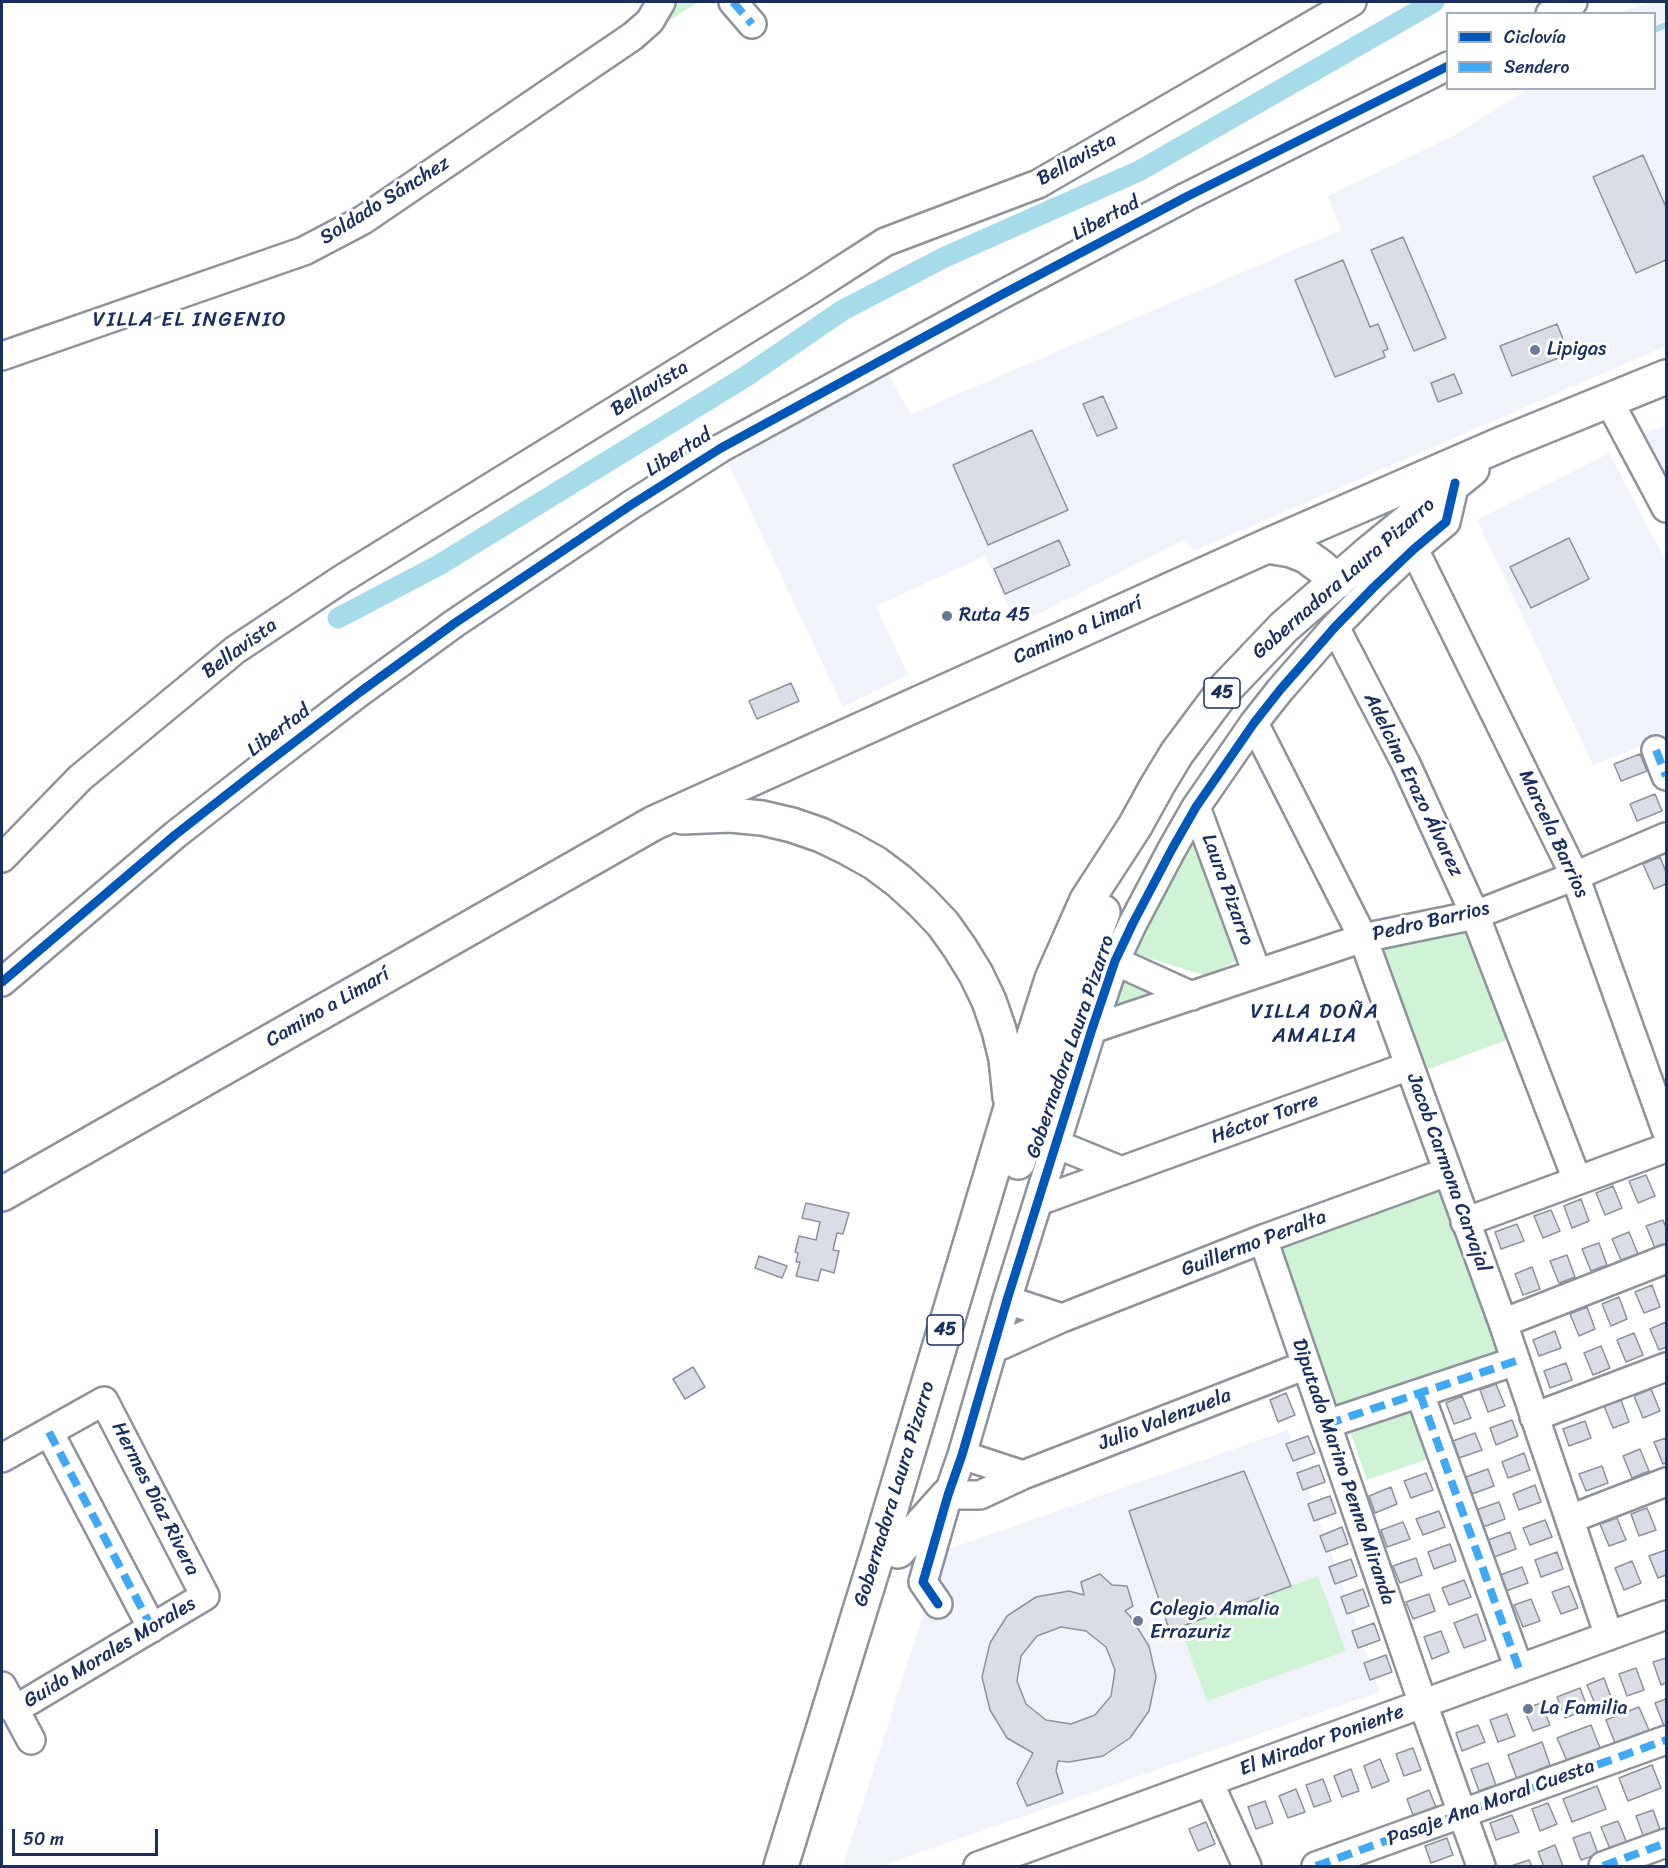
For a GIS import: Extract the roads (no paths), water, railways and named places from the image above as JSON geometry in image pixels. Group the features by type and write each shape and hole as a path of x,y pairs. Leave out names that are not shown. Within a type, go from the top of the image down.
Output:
{"main road":[{"name":"Camino a Limarí","path":"2,1194 654,823 1267,546 1504,443 1666,377"},
{"name":"Gobernadora Laura Pizarro","path":"781,1866 882,1541 1011,1108 1052,979 1087,900 1135,826 1178,753 1224,690 1253,658 1284,627 1369,553 1504,443"},
{"path":"1342,514 1338,527 1342,539 1351,549 1369,553"},
{"path":"1267,546 1291,550 1306,556 1337,582"},
{"path":"756,776 762,818"},
{"name":"Camino a Limarí","path":"654,823 705,815 730,815 762,818 792,825 848,848 899,881 943,924 966,957 989,1001 1006,1059 1011,1108"},
{"name":"Gobernadora Laura Pizarro","path":"804,1866 998,1223 1075,990 1135,826"},
{"path":"998,1223 1011,1108"},
{"path":"898,1551 948,1495"}],"street":[{"name":"Soldado Sánchez","path":"2,356 304,251 363,220 633,36 650,21 661,2"},
{"path":"734,2 752,24"},
{"name":"Bellavista","path":"2,858 80,778 235,650 342,579 885,242 1038,184 1352,2"},
{"path":"1554,12 1573,2"},
{"name":"Libertad","path":"2,982 175,835 323,720 465,617 641,498 721,448 1000,295 1186,197 1446,67"},
{"path":"1609,400 1666,508"},
{"name":"Gobernadora Laura Pizarro","path":"938,1604 923,1582 1056,1144 1115,961 1152,886 1196,807 1254,723 1335,627 1414,549 1446,522 1455,483"},
{"name":"Marcela Barrios","path":"1414,549 1575,876 1666,1130"},
{"name":"Adelcina Erazo Álvarez","path":"1335,627 1406,764 1475,915 1577,1180"},
{"name":"Jacob Carmona Carvajal","path":"1254,723 1363,938 1503,1323 1609,1636"},
{"path":"1656,750 1666,776"},
{"name":"Laura Pizarro","path":"1196,807 1257,973"},
{"name":"Pedro Barrios","path":"1092,1029 1363,938 1475,915 1666,837"},
{"path":"1115,961 1192,996"},
{"name":"Héctor Torre","path":"1039,1201 1409,1066"},
{"path":"1056,1144 1122,1171"},
{"path":"1465,1222 1666,1148"},
{"name":"Guillermo Peralta","path":"993,1349 1062,1318 1263,1239 1447,1172"},
{"name":"Diputado Marino Penna Miranda","path":"1263,1239 1481,1866"},
{"path":"1503,1323 1666,1259"},
{"path":"1008,1300 1062,1318"},
{"path":"1327,1424 1516,1361"},
{"name":"Julio Valenzuela","path":"948,1495 980,1495 1023,1475 1306,1365"},
{"path":"1534,1417 1666,1367"},
{"path":"1420,1394 1519,1669"},
{"name":"Hermes Díaz Rivera","path":"49,1431 104,1401 205,1596"},
{"path":"2,1458 49,1431 152,1628"},
{"path":"962,1455 1023,1475"},
{"path":"1570,1519 1666,1482"},
{"name":"Guido Morales Morales","path":"15,1710 205,1596"},
{"name":"El Mirador Poniente","path":"978,1866 1666,1615"},
{"path":"2,1686 31,1740"},
{"name":"Pasaje Ana Moral Cuesta","path":"1316,1866 1666,1740"},
{"path":"1209,1782 1247,1866"},
{"path":"1603,1866 1666,1843"}],"waterway":[{"path":"338,618 439,565 745,377 843,310 945,257 1139,171 1434,2"},
{"path":"1656,29 1666,25"}],"place":[{"name":"Lipigas","path":"1535,350"},
{"name":"Ruta 45","path":"947,616"},
{"name":"Colegio Amalia Errazuriz","path":"1138,1621"},
{"name":"La Familia","path":"1528,1709"}],"district":[{"name":"VILLA EL INGENIO","path":"190,321"},
{"name":"VILLA DOÑA AMALIA","path":"1315,1025"}]}
